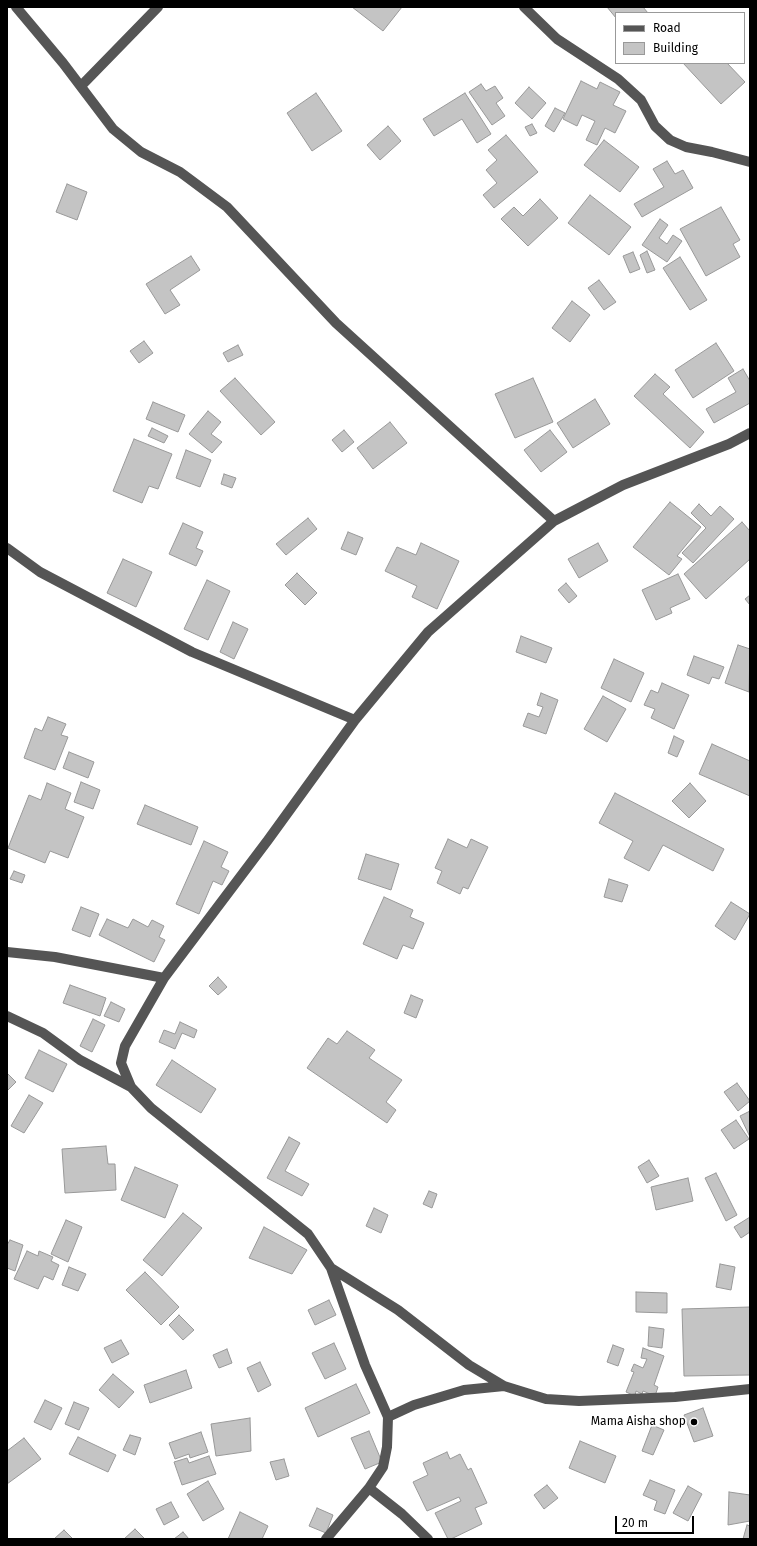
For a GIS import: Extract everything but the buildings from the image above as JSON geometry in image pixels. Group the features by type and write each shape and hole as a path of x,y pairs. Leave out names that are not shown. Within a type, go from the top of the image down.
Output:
{"street":[{"path":"16,7 81,86 113,129 142,152 180,172 227,207 336,323 554,521"},
{"path":"81,86 158,7"},
{"path":"524,7 557,39 618,79 642,100 655,126 670,140 686,147 750,162"},
{"path":"131,1087 121,1063 125,1046 164,978 268,840 355,720 428,632 554,521 623,485 728,444 750,433"},
{"path":"7,548 40,572 192,652 355,720"},
{"path":"7,952 55,957 164,978"},
{"path":"7,1016 43,1034 80,1060 131,1087 151,1108 308,1234 331,1268 366,1365 388,1417 387,1446 383,1467 369,1488 326,1539"},
{"path":"331,1268 398,1310 469,1365 504,1386 546,1399 579,1401 675,1397 750,1389"},
{"path":"388,1417 414,1405 464,1390 504,1386"},
{"path":"369,1488 402,1514 428,1539"}],"place":[{"name":"Mama Aisha shop","path":"694,1422"}]}
